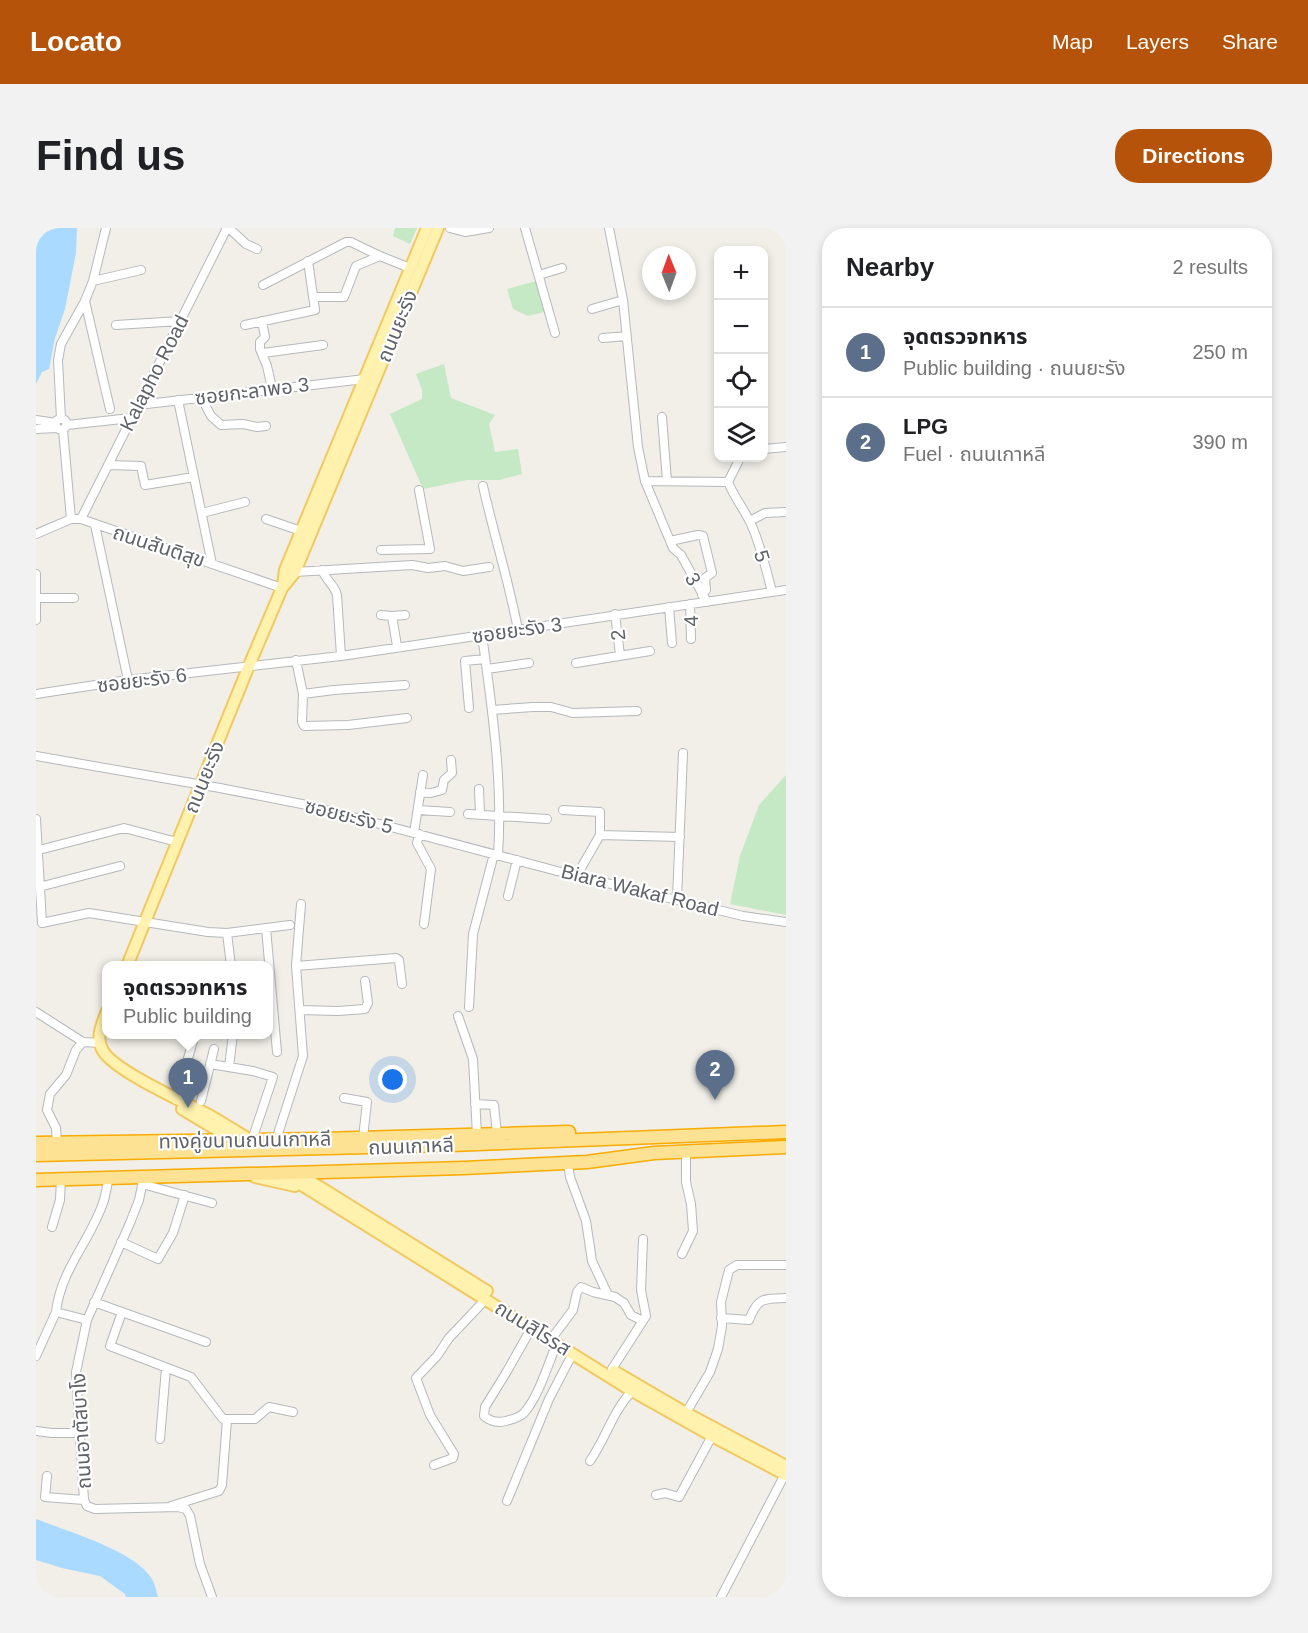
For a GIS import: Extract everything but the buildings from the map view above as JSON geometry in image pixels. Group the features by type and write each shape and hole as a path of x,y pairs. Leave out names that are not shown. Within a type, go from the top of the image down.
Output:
{"highway":[{"name":"ทางคู่ขนานถนนเกาหลี","path":"36,1143 236,1141 586,1132 669,1138"},
{"name":"ถนนเกาหลี","path":"36,1155 669,1138 786,1132"},
{"path":"727,1136 743,1149"},
{"path":"36,1155 162,1147 199,1141"},
{"path":"686,1152 786,1147"},
{"name":"ทางคู่ขนานถนนเกาหลี","path":"36,1180 109,1177 143,1180 464,1168 568,1163 654,1153 686,1152"}],"main road":[{"name":"ถนนยะรัง","path":"282,588 295,572 365,379 427,228"},
{"name":"ถนนยะรัง","path":"129,961 282,588 285,570 438,228"},
{"path":"102,1025 99,1033 100,1043 104,1052 111,1059 176,1100 252,1139"},
{"path":"138,1077 155,1092 236,1141"},
{"path":"199,1141 206,1137 208,1132 206,1124"},
{"path":"330,1193 324,1180 326,1176 336,1172"},
{"name":"ถนนสิโรรส","path":"284,1174 532,1327 556,1338 573,1353 632,1390 712,1436 786,1472"},
{"name":"ถนนสิโรรส","path":"299,1174 556,1338 786,1472"},
{"path":"248,1175 310,1191"}],"street":[{"path":"71,519 61,425 58,360 61,344 85,301 93,281 106,228"},
{"path":"228,228 246,244 257,249"},
{"name":"Kalapho Road","path":"81,519 228,228"},
{"path":"450,228 465,232 489,228"},
{"path":"525,228 555,333"},
{"name":"3","path":"609,228 622,300 638,447 645,481 670,541 681,555 704,598"},
{"path":"262,285 346,242 351,242 410,268"},
{"path":"314,297 344,297 356,266 380,256"},
{"path":"245,325 315,310 308,261"},
{"path":"539,275 562,268"},
{"path":"93,281 141,270"},
{"path":"592,309 622,300"},
{"path":"85,301 110,409"},
{"path":"116,325 180,321"},
{"path":"262,321 265,337 259,345 272,388"},
{"path":"603,338 626,336"},
{"path":"263,353 323,345"},
{"name":"ซอยกะลาพอ 3","path":"138,405 365,379"},
{"path":"201,397 210,416 221,425 266,426"},
{"path":"178,400 212,564"},
{"path":"662,417 667,481"},
{"path":"36,429 131,418"},
{"path":"36,420 61,425"},
{"path":"768,449 786,447"},
{"path":"645,481 728,482 738,462"},
{"path":"108,465 141,466 145,485 194,477"},
{"name":"5","path":"728,482 735,499 750,521 772,592"},
{"path":"483,486 510,587 518,630"},
{"path":"381,550 430,549 419,490"},
{"path":"202,513 245,502"},
{"path":"750,521 765,513 786,512"},
{"name":"ถนนสันติสุข","path":"36,534 71,519 81,519 282,588"},
{"path":"266,519 302,531"},
{"path":"95,525 129,680"},
{"path":"670,541 703,536 712,573 705,578 704,598"},
{"path":"399,548 400,565"},
{"path":"295,572 400,565 428,568 445,566 463,571 489,567"},
{"path":"322,570 335,588 337,595 340,656"},
{"path":"36,574 36,620"},
{"path":"786,590 786,595"},
{"name":"ซอยยะรัง 3","path":"248,668 690,604 704,598 786,590"},
{"path":"37,598 74,598"},
{"name":"4","path":"690,604 691,639"},
{"path":"669,607 672,643"},
{"name":"2","path":"615,614 620,655"},
{"path":"381,615 405,615"},
{"path":"392,616 397,646"},
{"path":"469,1007 473,934 496,854 501,815 492,710 482,635"},
{"path":"576,663 650,651"},
{"path":"469,708 465,661 485,659"},
{"path":"296,660 303,694 302,722 304,726 348,725 407,718"},
{"path":"487,669 529,663"},
{"name":"ซอยยะรัง 6","path":"36,694 129,680 248,668"},
{"path":"303,694 405,685"},
{"path":"492,710 532,706 551,707 573,713 637,711"},
{"path":"677,899 683,753"},
{"name":"ซอยยะรัง 5","path":"36,756 202,784 312,806 496,854"},
{"path":"420,792 432,793 442,790 444,780 452,773 450,760"},
{"path":"423,775 416,834 417,843 431,871 424,924"},
{"path":"479,789 480,814"},
{"path":"418,810 450,812"},
{"path":"563,810 600,812 600,835 577,875"},
{"path":"468,814 547,819"},
{"path":"36,819 39,850 38,890 42,923 89,913 208,932 227,933 290,925"},
{"path":"39,850 124,828 177,842"},
{"path":"600,835 680,837"},
{"name":"Biara Wakaf Road","path":"496,854 743,916 786,922"},
{"path":"508,896 517,860"},
{"path":"38,890 120,866"},
{"path":"276,1140 303,1056 296,966 302,904"},
{"path":"266,928 269,961"},
{"path":"227,933 230,961"},
{"path":"296,966 396,958 399,960 402,984"},
{"path":"300,1010 364,1009 368,1003 365,981"},
{"path":"273,1007 277,1052"},
{"path":"36,1012 83,1042 100,1043"},
{"path":"458,1016 471,1051 477,1134"},
{"path":"176,1100 194,1039"},
{"path":"229,1067 232,1039"},
{"path":"57,1143 56,1128 47,1110 50,1094 66,1075 76,1050 83,1042"},
{"path":"201,1101 214,1048"},
{"path":"210,1064 253,1071 273,1077 252,1139"},
{"path":"344,1098 367,1102 363,1138"},
{"path":"476,1104 494,1105 497,1134"},
{"path":"682,1254 693,1231 691,1204 686,1182 686,1152"},
{"path":"568,1163 570,1178 586,1221 592,1261 608,1295"},
{"path":"36,1356 56,1312 59,1292 104,1200 109,1177"},
{"path":"52,1227 60,1200 61,1179"},
{"path":"143,1180 184,1196 212,1203"},
{"name":"ถนนอาตัสบาโง","path":"143,1180 139,1200 87,1320 75,1382 84,1500 87,1506 95,1509 178,1507 186,1509 190,1516 200,1564 212,1597"},
{"path":"121,1242 159,1259 173,1233 184,1196"},
{"path":"612,1369 646,1313 641,1290 643,1239"},
{"path":"686,1413 715,1361 722,1333 721,1302 729,1270 732,1267 786,1265"},
{"path":"532,1327 485,1407 484,1416 488,1420 503,1422 514,1419 525,1412 539,1387 556,1338 573,1310 579,1288 620,1299 631,1315 643,1320"},
{"path":"721,1318 749,1320 756,1304 761,1300 786,1298"},
{"path":"434,1465 453,1458 454,1454 430,1415 416,1378 441,1351 449,1338 486,1299"},
{"path":"94,1302 206,1342"},
{"path":"56,1312 87,1320"},
{"path":"122,1312 110,1346 194,1378 219,1416 227,1420 255,1419 270,1407 293,1412"},
{"path":"507,1501 549,1399 573,1353"},
{"path":"160,1440 166,1368"},
{"path":"590,1461 605,1437 619,1406 632,1390"},
{"path":"167,1508 180,1501 219,1491 222,1485 227,1420"},
{"path":"36,1431 80,1434"},
{"path":"656,1495 665,1493 679,1497 712,1436"},
{"path":"721,1597 786,1472"},
{"path":"47,1476 45,1497 84,1500"}],"green space":[{"path":"395,228 417,228 410,244 393,236"},
{"path":"536,281 544,312 528,316 513,309 507,289"},
{"path":"444,364 451,398 495,415 489,424 495,452 518,449 522,474 499,480 467,480 423,489 390,414 422,399 422,390 416,374"},
{"path":"786,775 786,915 730,904 740,856 759,805"}],"water":[{"path":"36,228 77,228 76,253 65,309 55,338 49,369 42,372 36,384"},
{"path":"36,1519 99,1543 131,1560 144,1569 152,1579 158,1597 126,1597 100,1576 36,1560"}],"place":[{"name":"LPG","path":"715,1100"},
{"name":"จุดตรวจทหาร","path":"188,1108"}]}
